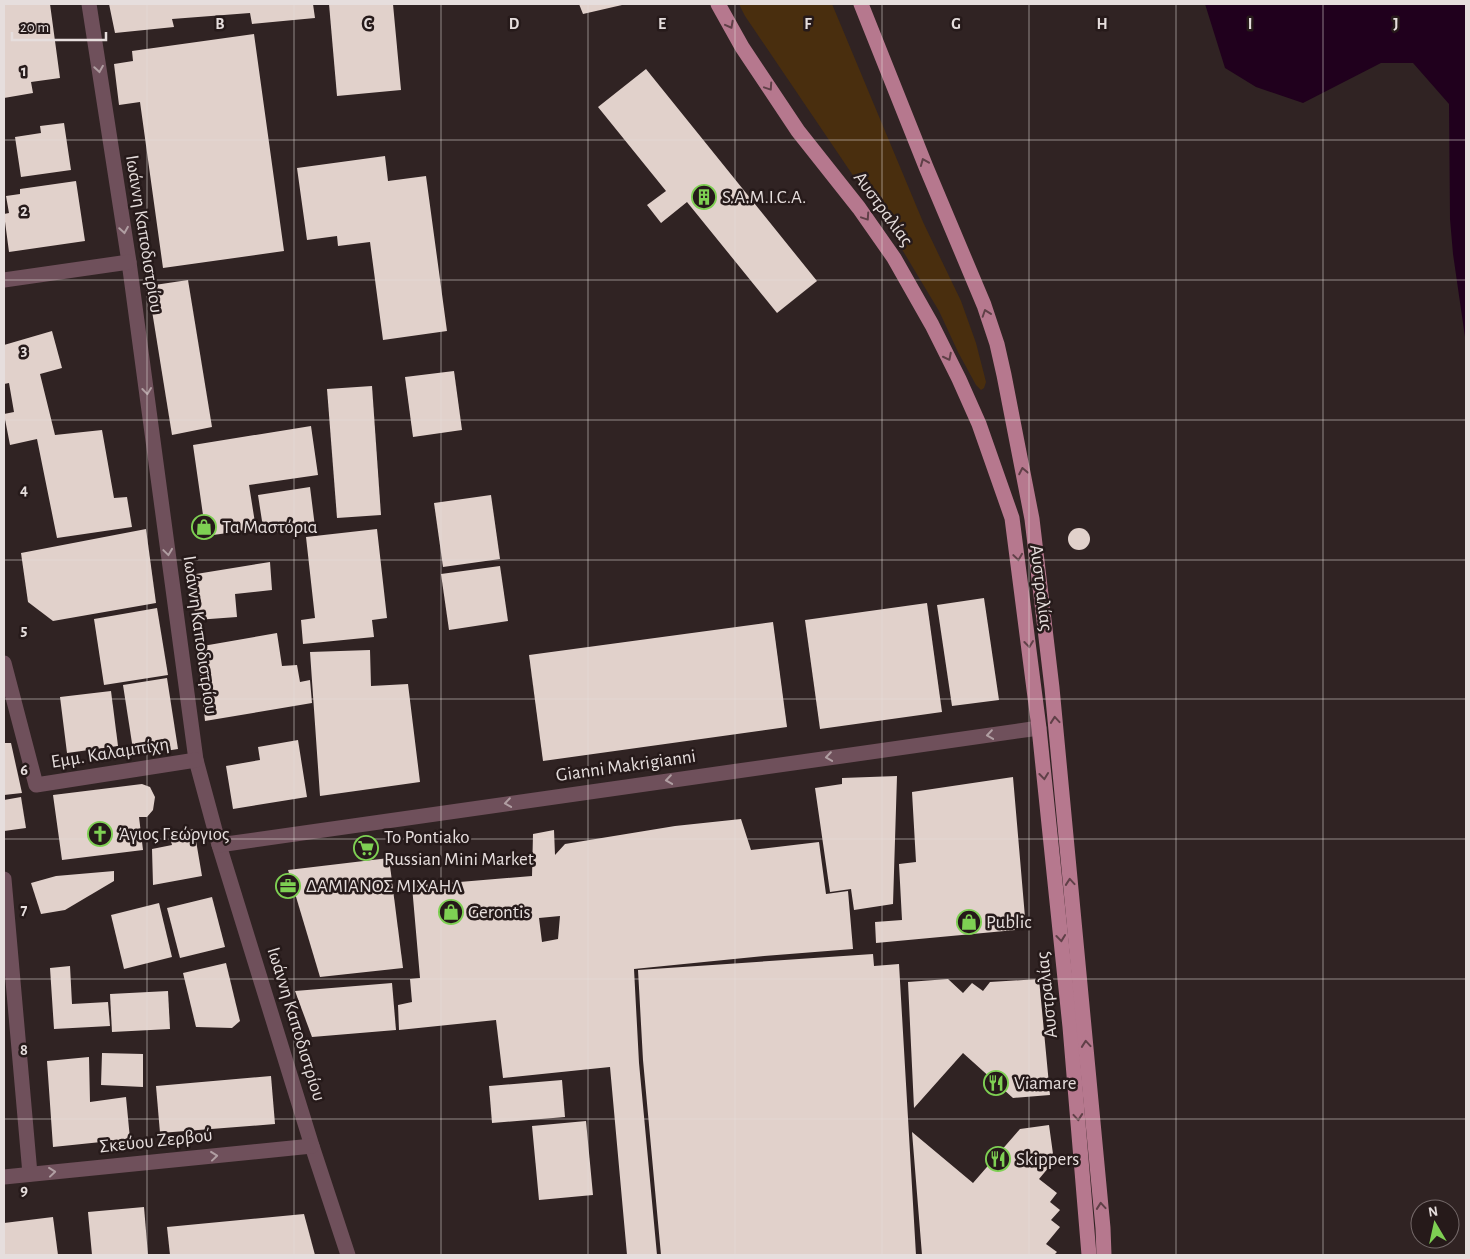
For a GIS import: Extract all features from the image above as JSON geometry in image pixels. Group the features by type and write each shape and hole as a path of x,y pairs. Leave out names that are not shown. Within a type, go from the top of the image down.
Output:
{"main road":[{"name":"Αυστραλίας","path":"718,4 742,47 798,131 859,208 894,258 932,325 959,379 979,424 1012,518 1039,728 1070,1027 1089,1255"},
{"name":"Αυστραλίας","path":"861,4 926,168 984,305 997,344 1012,413 1032,519 1052,688 1104,1255"}],"street":[{"name":"Ιωάννη Καποδιστρίου","path":"89,4 129,262 196,760 312,1146 348,1255"},
{"path":"4,280 129,262"},
{"name":"Εμμ. Καλαμπίχη","path":"4,662 36,785 196,760"},
{"name":"Gianni Makrigianni","path":"220,845 1039,728"},
{"path":"4,879 30,1174"},
{"name":"Σκεύου Ζερβού","path":"4,1177 312,1146"}],"shaded area":[{"path":"739,4 832,4 923,222 961,301 976,343 986,382 981,390 976,385 958,352 939,311 894,236 745,16"},
{"path":"1205,4 1466,4 1466,344 1450,219 1449,104 1413,63 1381,63 1303,103 1256,87 1225,68"}],"building":[{"path":"4,4 50,4 60,78 31,82 33,93 4,98"},
{"path":"109,4 313,4 315,18 252,24 250,13 172,19 174,27 115,33"},
{"path":"329,4 393,4 401,90 337,96"},
{"path":"579,4 622,4 622,5 583,14"},
{"path":"254,34 284,251 163,268 140,102 119,105 114,64 133,61 132,51"},
{"name":"S.A.M.I.C.A.","path":"646,69 817,281 777,313 687,202 661,223 647,205 666,191 598,107"},
{"path":"64,123 71,170 21,177 15,137 41,133 40,126"},
{"path":"385,156 388,181 426,176 447,331 383,340 370,242 338,246 337,236 307,240 297,168"},
{"path":"76,181 85,241 9,252 4,214 9,213 6,196 20,194 20,189"},
{"path":"188,280 212,427 172,435 148,286"},
{"path":"52,331 62,368 40,374 55,435 102,430 114,498 127,497 132,527 57,538 37,439 10,445 4,414 14,412 9,383 4,384 4,345"},
{"path":"454,371 462,430 413,437 405,377"},
{"path":"372,386 381,515 337,518 327,389"},
{"path":"311,426 318,475 249,485 256,529 206,536 193,445"},
{"path":"310,487 315,527 264,534 258,495"},
{"path":"491,495 500,559 443,567 434,503"},
{"path":"1079,528 1087,531 1090,539 1087,547 1079,550 1071,547 1068,539 1071,531"},
{"path":"146,529 156,603 53,621 28,602 21,553"},
{"path":"377,529 387,618 372,620 374,637 303,644 301,620 315,618 306,537"},
{"path":"270,562 272,590 235,594 237,617 196,620 190,575"},
{"path":"500,566 508,621 449,630 441,574"},
{"path":"984,598 999,700 952,706 937,605"},
{"path":"927,603 942,712 820,729 805,620"},
{"path":"157,608 168,675 104,685 94,619"},
{"path":"773,622 787,727 543,761 529,655"},
{"path":"277,633 282,666 297,665 300,682 310,680 312,703 205,721 197,647"},
{"path":"370,650 371,686 408,684 420,782 320,796 310,652"},
{"path":"167,678 178,749 134,756 123,685"},
{"path":"111,691 118,746 67,753 60,697"},
{"path":"298,740 307,797 233,809 226,766 260,760 258,747"},
{"path":"4,743 11,743 22,793 4,795"},
{"path":"897,776 893,904 854,910 851,889 830,892 815,788 842,784 842,778"},
{"path":"1013,777 1026,929 876,943 875,922 902,920 899,864 916,862 912,792"},
{"name":"Άγιος Γεώργιος","path":"142,784 150,787 155,797 153,810 147,817 139,817 143,850 62,860 53,795"},
{"path":"21,797 26,828 4,831 4,800"},
{"path":"741,819 751,850 819,842 826,894 848,891 853,949 634,969 639,1063 657,1255 627,1255 610,1067 503,1078 496,1020 399,1030 398,1005 412,1002 410,979 420,978 412,886 532,876 533,834 554,830 555,855 565,844 675,826","holes":["560,916 558,939 542,942 539,918"]},
{"path":"194,829 202,876 153,885 152,849 172,845 169,834"},
{"path":"389,858 403,968 320,977 288,870"},
{"path":"114,871 114,881 65,910 41,914 31,883 56,876"},
{"path":"212,897 225,947 180,958 167,908"},
{"path":"159,903 172,957 124,969 111,915"},
{"path":"873,954 874,966 899,964 916,1255 661,1255 643,1060 638,970"},
{"path":"226,963 240,1021 232,1028 196,1027 183,973"},
{"path":"70,966 72,1004 108,1002 110,1026 54,1029 50,968"},
{"path":"948,979 963,993 972,983 983,991 990,982 1039,979 1050,1095 1013,1098 963,1053 914,1108 908,982"},
{"path":"392,983 396,1030 312,1037 295,991"},
{"path":"168,991 170,1029 112,1032 110,994"},
{"path":"102,1053 143,1054 143,1087 101,1085"},
{"path":"89,1057 90,1102 126,1097 130,1139 53,1147 47,1061"},
{"path":"271,1076 275,1124 160,1133 156,1086"},
{"path":"562,1080 565,1117 492,1123 489,1086"},
{"path":"586,1121 593,1195 539,1200 532,1126"},
{"path":"1049,1125 1054,1161 1039,1179 1057,1193 1050,1202 1060,1210 1051,1220 1060,1227 1046,1244 1057,1252 1054,1255 922,1255 912,1132 973,1183 1020,1129"},
{"path":"144,1207 148,1255 92,1255 88,1212"},
{"path":"304,1214 315,1255 170,1255 167,1227"},
{"path":"53,1217 58,1255 4,1255 4,1223"}],"place":[{"name":"S.A.M.I.C.A.","path":"704,197"},
{"name":"Τα Μαστόρια","path":"204,527"},
{"name":"Άγιος Γεώργιος","path":"100,834"},
{"name":"To Pontiako Russian Mini Market","path":"366,848"},
{"name":"ΔΑΜΙΑΝΟΣ ΜΙΧΑΗΛ","path":"288,886"},
{"name":"Gerontis","path":"451,912"},
{"name":"Public","path":"969,922"},
{"name":"Viamare","path":"996,1083"},
{"name":"Skippers","path":"998,1159"}]}
